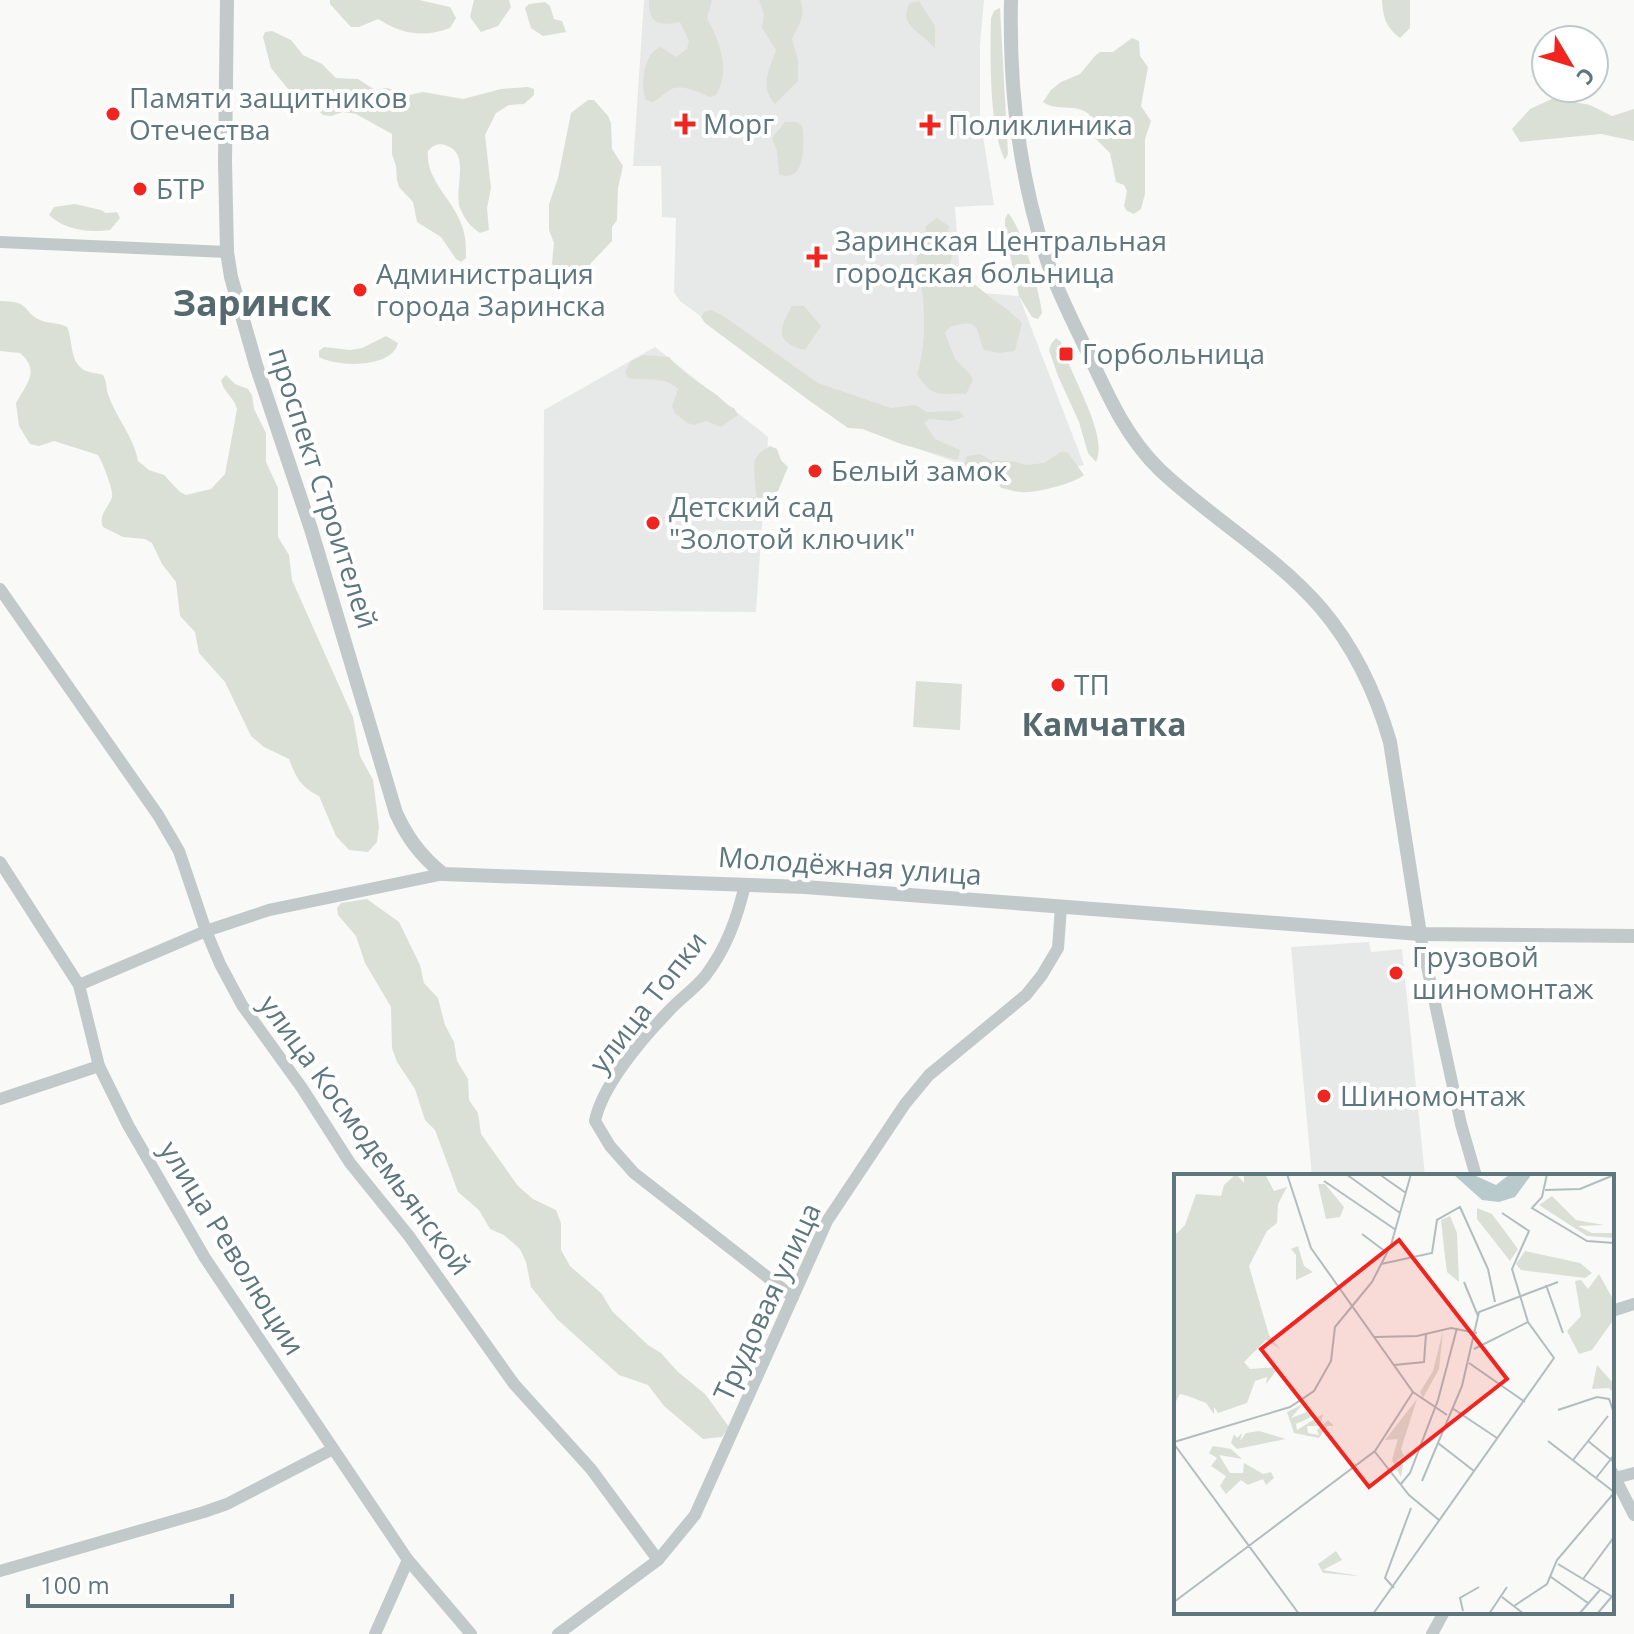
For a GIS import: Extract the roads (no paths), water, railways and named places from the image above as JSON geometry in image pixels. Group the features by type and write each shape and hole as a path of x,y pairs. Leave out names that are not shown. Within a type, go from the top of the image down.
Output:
{"street":[{"name":"проспект Строителей","path":"227,0 227,252 238,305 311,529 396,813 408,838 443,874"},
{"path":"1011,0 1013,104 1019,153 1050,270 1103,387 1136,445 1191,497 1297,584 1342,635 1365,674 1381,713 1390,742 1420,934 1461,1124 1475,1174"},
{"path":"0,242 227,252"},
{"name":"улица Космодемьянской","path":"0,589 158,815 179,851 206,931 242,1005 302,1088 350,1163 409,1236 514,1384 591,1469 658,1560"},
{"name":"улица Революции","path":"0,862 79,985 99,1066 128,1125 205,1258 408,1560 471,1634"},
{"name":"Молодёжная улица","path":"79,985 206,931 269,910 443,874 745,885 1420,934 1634,936"},
{"name":"улица Топки","path":"745,885 736,923 722,951 704,977 665,1014 625,1064 598,1105 595,1121 610,1146 634,1173 793,1297"},
{"name":"Трудовая улица","path":"558,1634 658,1560 695,1515 827,1221 905,1104 929,1075 1026,995 1042,975 1058,948 1061,907"},
{"path":"0,1099 99,1066"},
{"path":"1614,1310 1634,1304"},
{"path":"0,1571 227,1504 333,1449"},
{"path":"1634,1473 1614,1475 1634,1515"},
{"path":"375,1634 408,1560"},
{"path":"1432,1634 1443,1614"}],"place":[{"name":"Памяти защитников Отечества","path":"113,114"},
{"name":"Морг","path":"685,124"},
{"name":"Поликлиника","path":"930,125"},
{"name":"БТР","path":"140,189"},
{"name":"Заринская Центральная городская больница","path":"817,257"},
{"name":"Администрация города Заринска","path":"360,290"},
{"name":"Горбольница","path":"1066,354"},
{"name":"Белый замок","path":"815,471"},
{"name":"Детский сад \"Золотой ключик\"","path":"653,523"},
{"name":"ТП","path":"1058,685"},
{"name":"Грузовой шиномонтаж","path":"1396,973"},
{"name":"Шиномонтаж","path":"1324,1096"}],"district":[{"name":"Заринск","path":"252,303"},
{"name":"Камчатка","path":"1104,725"}]}
